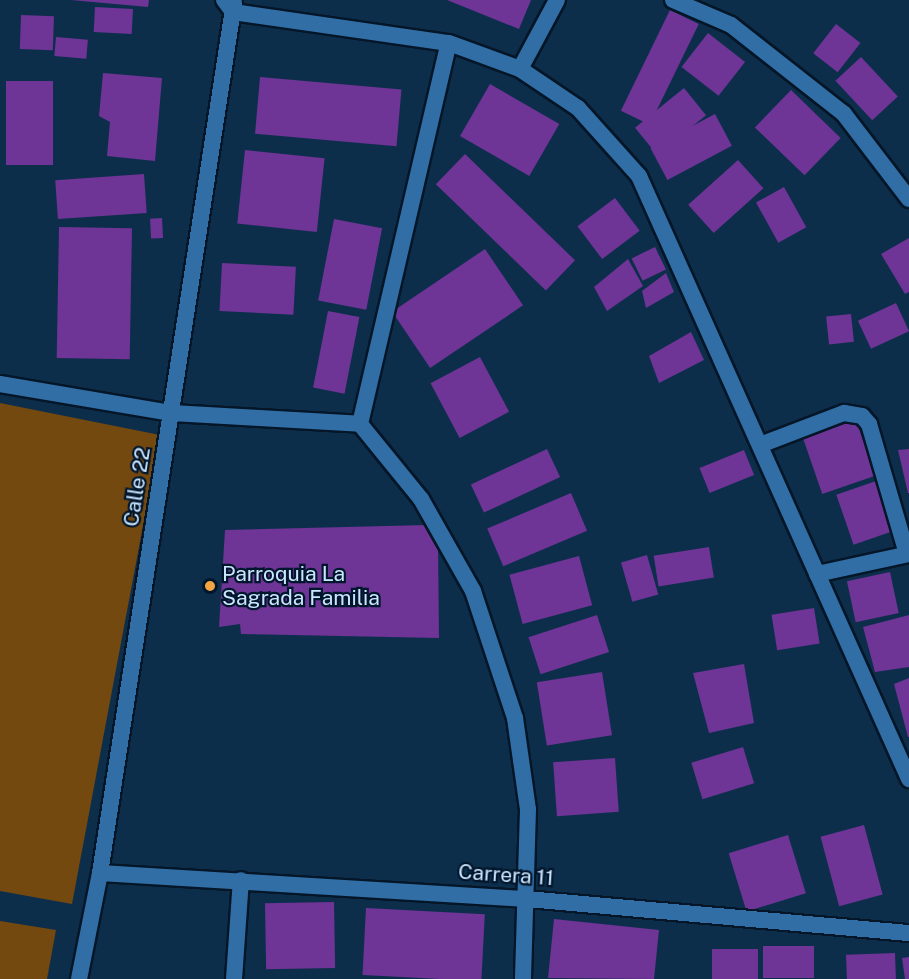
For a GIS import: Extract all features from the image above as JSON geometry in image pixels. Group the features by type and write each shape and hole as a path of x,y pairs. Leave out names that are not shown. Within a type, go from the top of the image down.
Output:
{"street":[{"path":"520,69 557,0"},
{"path":"673,0 731,25 844,114 909,199"},
{"path":"230,4 449,43 520,69 578,108 639,176 817,574 907,768"},
{"name":"Calle 22","path":"79,979 100,873 171,413 230,4"},
{"path":"360,424 449,43"},
{"path":"0,384 171,413 360,424 421,499 473,591 515,718 528,809 523,979"},
{"path":"760,444 844,413 862,416 868,424 908,554 817,574"},
{"name":"Carrera 11","path":"100,873 527,899 909,933"},
{"path":"234,979 241,880"}],"shaded area":[{"path":"0,403 160,435 72,904 0,891"},
{"path":"0,921 56,930 47,979 0,979"}],"building":[{"path":"71,0 149,0 148,7"},
{"path":"447,0 531,0 519,29"},
{"path":"95,7 133,9 132,34 94,32"},
{"path":"670,10 699,24 650,125 621,111"},
{"path":"21,15 54,16 53,50 20,49"},
{"path":"836,24 860,43 838,72 813,53"},
{"path":"708,33 745,62 719,96 682,67"},
{"path":"56,37 88,40 86,59 54,56"},
{"path":"861,57 898,96 872,120 835,81"},
{"path":"103,73 162,78 155,161 107,156 110,122 99,116"},
{"path":"260,77 401,89 396,146 255,134"},
{"path":"6,81 53,81 53,165 6,165"},
{"path":"490,84 559,124 529,176 460,136"},
{"path":"684,88 706,115 657,155 635,128"},
{"path":"791,90 841,138 805,175 755,127"},
{"path":"715,114 732,146 667,180 651,148"},
{"path":"245,150 325,158 317,232 237,224"},
{"path":"465,154 575,260 546,290 436,184"},
{"path":"738,160 763,188 714,233 688,205"},
{"path":"144,174 147,213 58,219 55,180"},
{"path":"784,187 806,227 778,243 756,203"},
{"path":"615,198 640,231 602,259 577,226"},
{"path":"162,218 163,238 151,239 150,219"},
{"path":"334,219 382,228 366,310 318,300"},
{"path":"59,227 132,228 130,359 57,358"},
{"path":"909,238 909,292 905,294 881,254"},
{"path":"655,247 666,269 643,281 632,258"},
{"path":"485,249 523,305 430,368 392,312"},
{"path":"628,259 643,286 607,311 594,287"},
{"path":"222,263 296,267 293,315 219,311"},
{"path":"666,273 674,292 646,308 642,291"},
{"path":"896,303 909,331 871,349 858,321"},
{"path":"328,311 359,317 345,394 313,388"},
{"path":"851,314 854,342 829,344 826,317"},
{"path":"691,332 704,360 659,383 649,356"},
{"path":"480,357 509,412 460,438 431,383"},
{"path":"856,420 875,476 822,494 803,438"},
{"path":"547,449 560,477 484,513 471,484"},
{"path":"909,449 909,493 908,493 898,450"},
{"path":"744,450 754,475 710,493 699,468"},
{"path":"876,481 893,531 854,545 836,495"},
{"path":"571,493 587,531 503,566 487,529"},
{"path":"427,525 438,540 439,638 241,634 240,624 219,627 225,530"},
{"path":"709,547 714,578 659,586 654,556"},
{"path":"647,555 658,594 632,602 621,562"},
{"path":"579,556 592,605 523,624 509,575"},
{"path":"890,572 899,613 856,622 847,581"},
{"path":"814,608 820,644 777,650 772,615"},
{"path":"597,615 609,652 541,674 529,637"},
{"path":"909,615 909,667 875,672 863,627"},
{"path":"744,664 754,723 709,733 693,673"},
{"path":"602,672 612,735 547,746 537,682"},
{"path":"909,678 909,737 908,737 894,684"},
{"path":"743,747 754,783 702,799 691,763"},
{"path":"615,758 619,812 557,816 553,762"},
{"path":"864,825 883,895 839,906 821,837"},
{"path":"788,835 806,893 747,911 729,853"},
{"path":"334,902 335,968 266,969 265,903"},
{"path":"366,908 485,914 481,979 362,975"},
{"path":"554,919 659,930 654,979 548,978"},
{"path":"763,946 814,946 814,978 763,978"},
{"path":"712,949 758,949 758,979 712,979"},
{"path":"895,953 896,979 847,979 846,955"},
{"path":"909,957 909,979 905,979 902,958"}],"place":[{"name":"Parroquia La Sagrada Familia","path":"210,586"}]}
